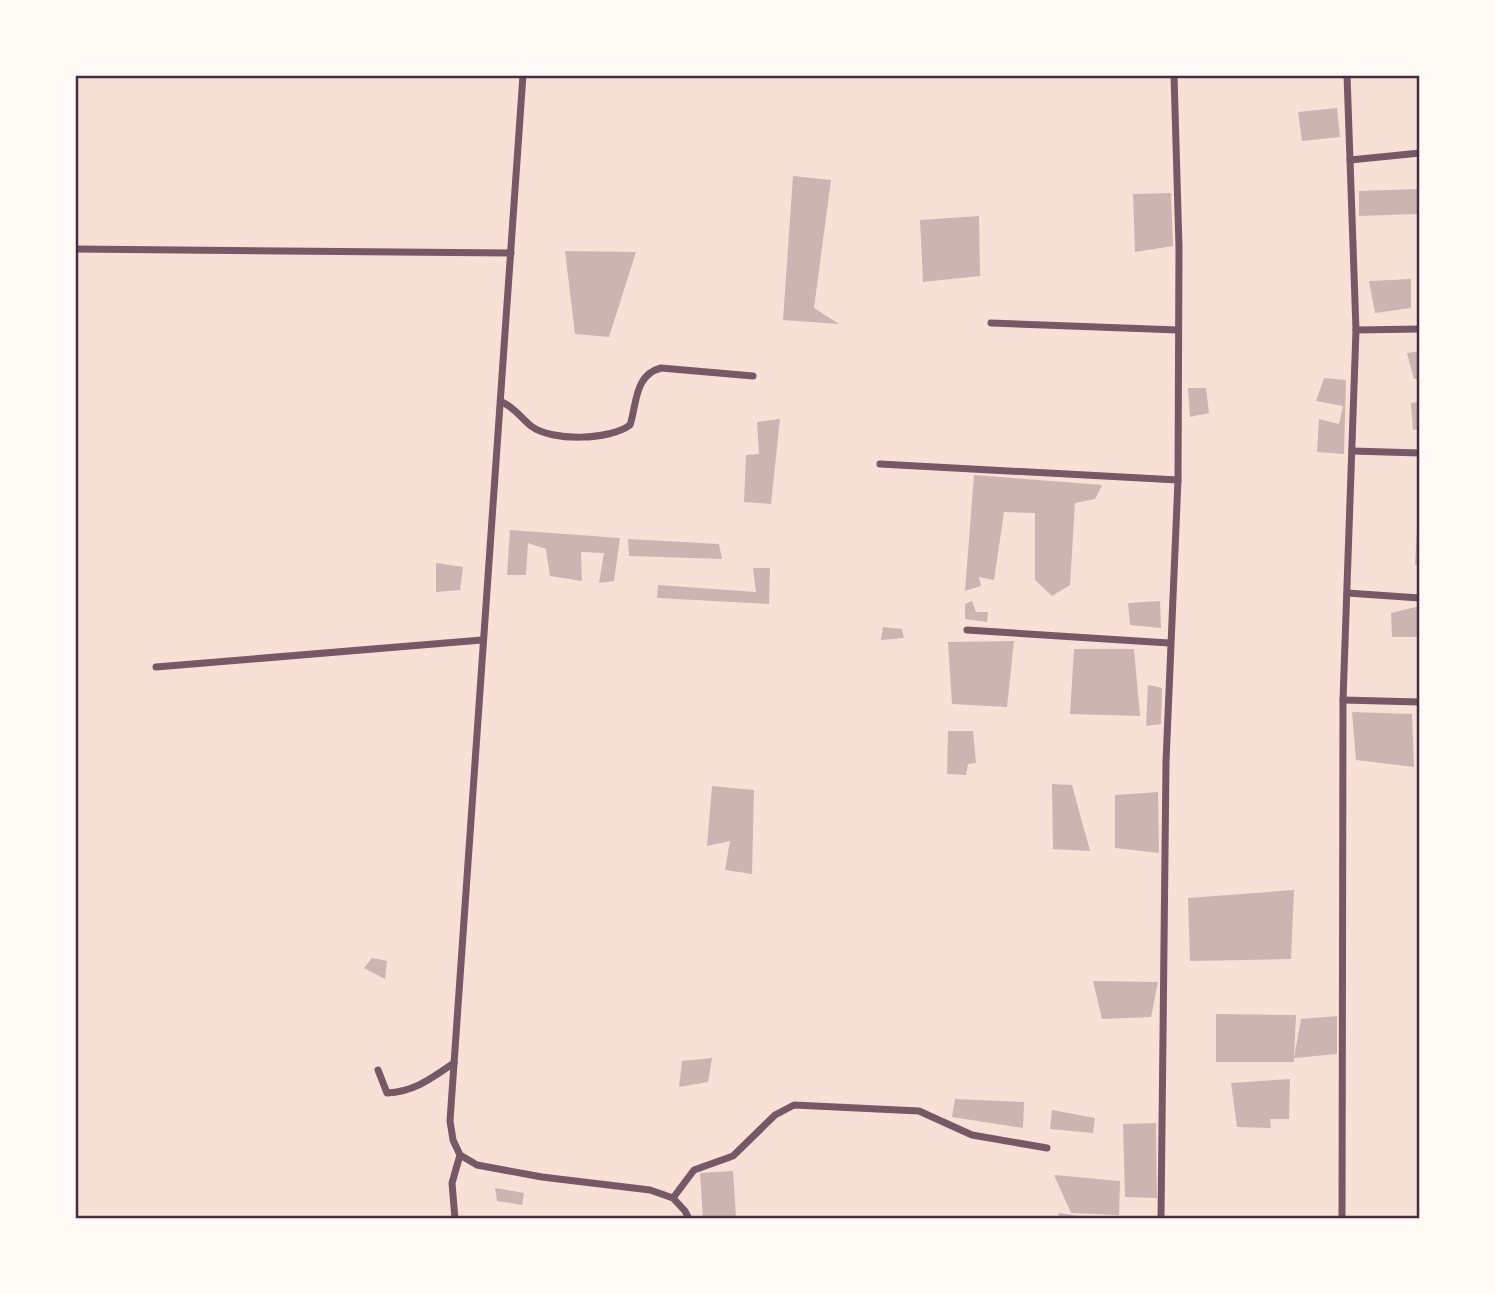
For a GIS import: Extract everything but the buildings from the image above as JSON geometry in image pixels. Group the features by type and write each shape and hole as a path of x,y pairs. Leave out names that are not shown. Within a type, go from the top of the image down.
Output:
{"street":[{"path":"523,75 450,1121 453,1140 460,1155 477,1165 542,1177 650,1190 673,1198 685,1210 689,1219"},
{"path":"1161,1219 1166,762 1178,480 1179,247 1174,75"},
{"path":"1342,1219 1343,700 1356,330 1347,75"},
{"path":"1350,160 1420,153"},
{"path":"75,249 511,253"},
{"path":"991,323 1178,330"},
{"path":"1356,330 1420,329"},
{"path":"502,402 511,406 533,428 550,434 606,436 622,431 630,425 638,388 653,370 661,368 753,376"},
{"path":"1352,451 1420,453"},
{"path":"880,464 1178,480"},
{"path":"1347,593 1420,598"},
{"path":"967,630 1169,643"},
{"path":"156,667 482,640"},
{"path":"1343,700 1420,702"},
{"path":"378,1070 387,1093 401,1092 420,1086 454,1063"},
{"path":"673,1198 694,1170 733,1156 775,1115 794,1105 919,1111 972,1135 1047,1147"},
{"path":"455,1219 452,1183 460,1155"}]}
